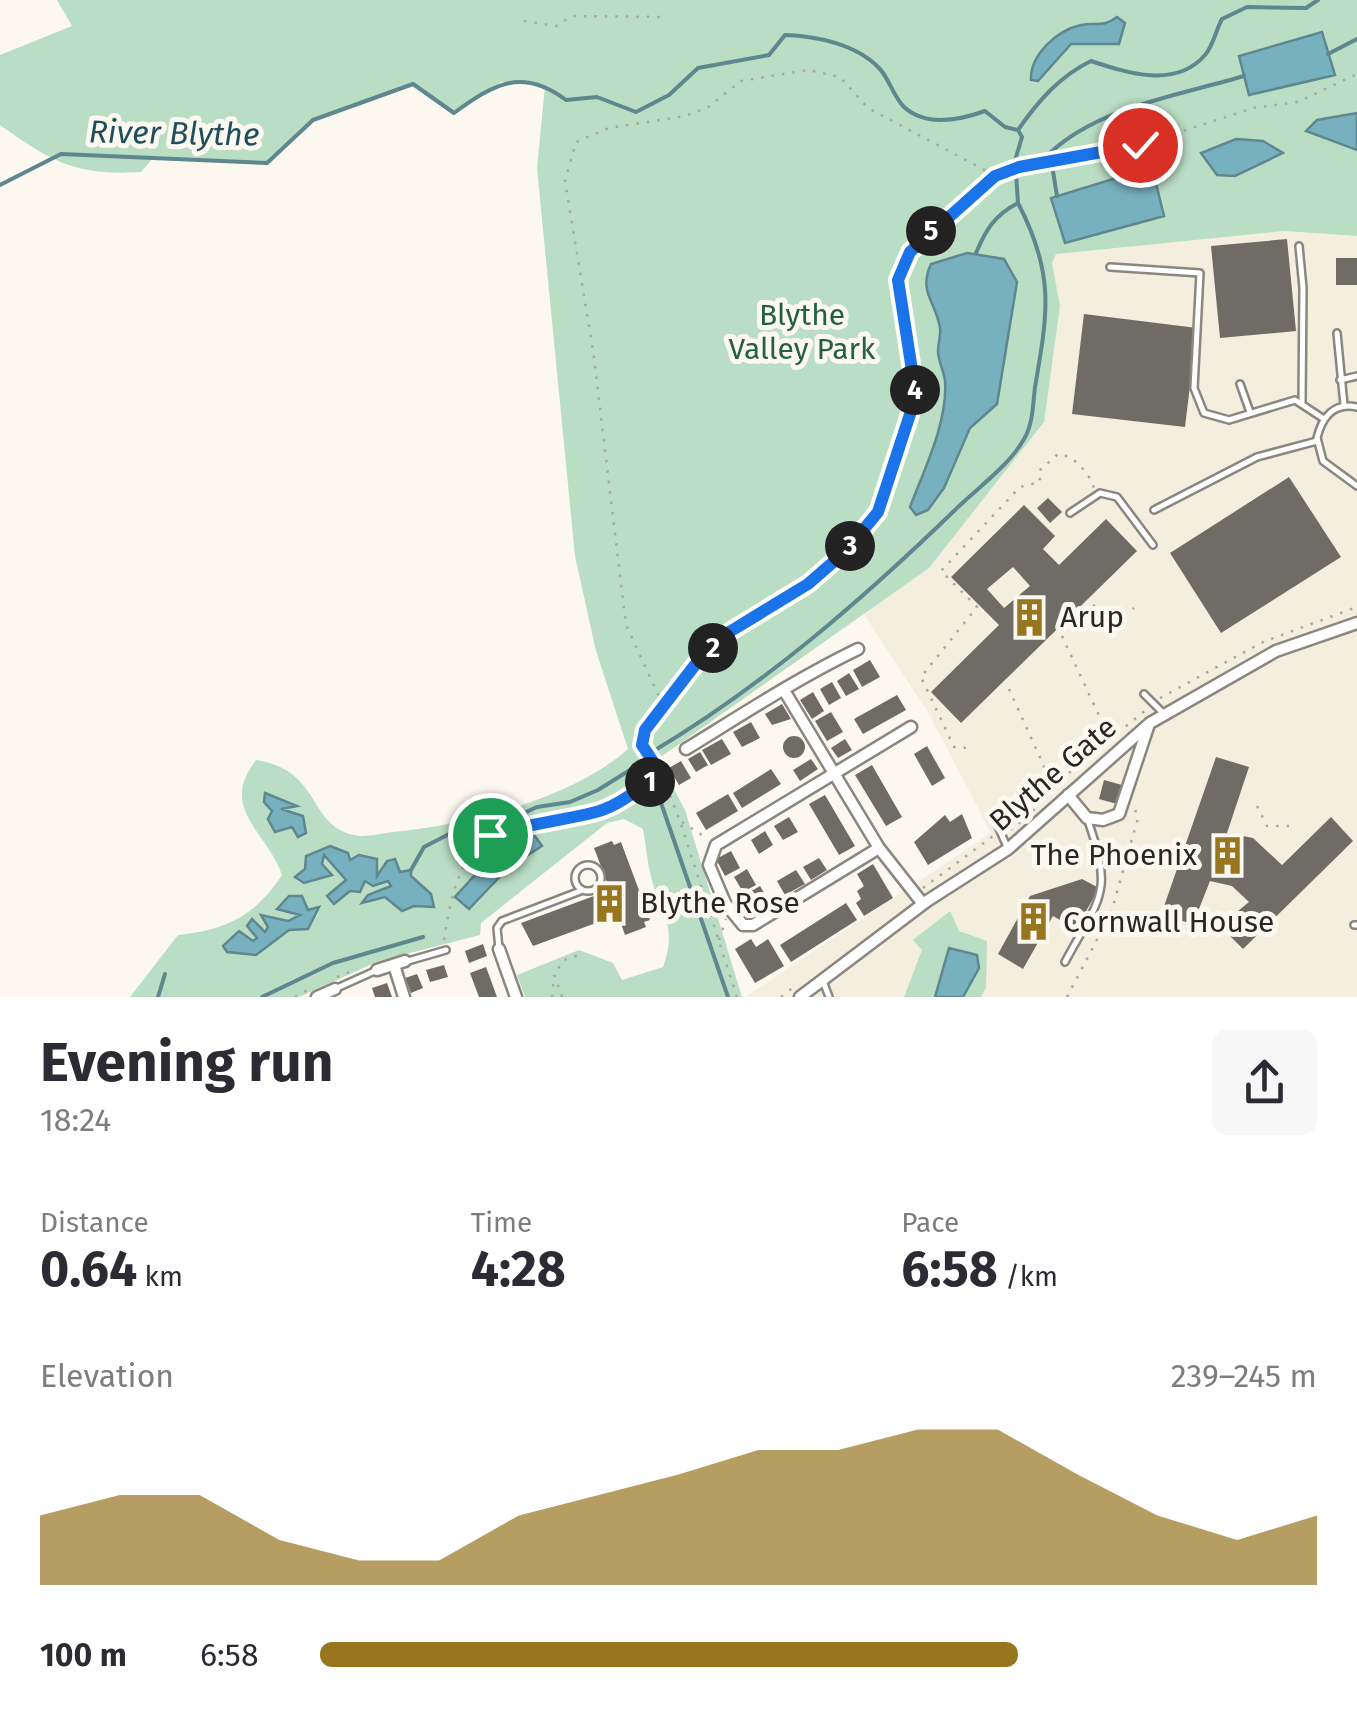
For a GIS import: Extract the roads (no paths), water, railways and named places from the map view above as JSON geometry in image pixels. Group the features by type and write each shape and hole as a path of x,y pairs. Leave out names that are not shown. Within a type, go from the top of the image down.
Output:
{"street":[{"name":"Blythe Gate","path":"800,997 922,904 1008,849 1150,723 1276,651 1357,623"},
{"path":"686,748 785,692 811,672 858,649"},
{"path":"785,692 879,848 922,904"},
{"path":"1068,795 1086,818 1119,814 1150,723"},
{"path":"879,848 753,925 744,925 733,914 709,866 714,846 912,727"},
{"path":"499,949 516,997"},
{"path":"377,970 400,963 404,997"},
{"path":"317,997 335,989"}],"lane":[{"path":"1299,246 1304,288 1302,402"},
{"path":"1110,267 1200,273 1194,398 1204,413 1218,418 1286,400 1302,402 1324,418"},
{"path":"1337,332 1344,406"},
{"path":"1340,380 1357,376"},
{"path":"1240,384 1250,412"},
{"path":"1357,407 1344,406 1324,418 1318,441 1324,461 1357,486"},
{"path":"1154,510 1256,458 1318,441"},
{"path":"1070,514 1096,494 1117,497 1153,545"},
{"path":"1144,694 1164,714"},
{"path":"1065,962 1104,889 1100,857 1086,818"},
{"path":"997,824 1008,849"},
{"path":"499,949 497,928 502,922 583,890 595,890 601,884 600,871 593,866 577,872 575,880 583,890"},
{"path":"400,963 446,950"},
{"path":"335,989 377,970"},
{"path":"822,982 829,997"}],"water":[{"path":"1117,17 1125,23 1119,44 1071,44 1038,81 1031,80 1040,52 1055,38 1072,28 1103,24"},
{"path":"1322,32 1335,75 1249,95 1239,56"},
{"path":"1357,113 1357,150 1306,131 1317,120"},
{"path":"1236,139 1263,141 1283,153 1235,176 1217,175 1201,153"},
{"path":"1152,167 1164,216 1065,243 1051,198"},
{"path":"967,253 1004,259 1017,282 997,404 970,428 944,488 928,510 916,515 910,507 934,446 945,397 938,355 940,328 927,290 927,274 931,264"},
{"path":"265,793 297,806 281,809 303,816 306,833 298,837 292,827 275,832 268,819 272,811 264,802"},
{"path":"532,832 542,846 508,868 469,909 455,897 495,853"},
{"path":"330,846 348,853 350,860 359,855 377,859 377,876 387,861 395,859 400,872 411,870 411,876 431,894 434,907 414,906 402,911 385,897 362,903 368,895 391,886 388,881 373,886 365,881 360,892 350,891 334,904 327,896 346,880 324,855 322,864 332,875 304,883 295,877 305,869 306,856"},
{"path":"289,896 302,896 308,910 319,907 308,929 289,930 256,955 227,952 223,946 239,931 253,941 257,938 247,926 252,919 265,932 268,927 261,915 288,921 300,915 277,909"},
{"path":"949,948 977,955 979,968 963,997 935,997"}],"waterway":[{"name":"River Blythe","path":"0,185 61,154 267,163 313,120 413,84 454,113 495,87 522,82 536,84 566,100 597,97 636,112 669,95 698,68 769,55 785,35 810,37 859,53 882,72 904,107 922,117 954,119 985,111 1005,127 1018,130 1050,90 1091,61 1151,75 1180,72 1205,55 1222,19 1247,7 1306,8 1318,0"},
{"path":"1328,54 1357,39"},
{"path":"1057,196 1050,153 1070,137 1141,104 1244,76"},
{"path":"1014,164 1022,137 1018,130"},
{"path":"976,253 992,224 1018,203 1016,174"},
{"path":"652,752 733,699 848,609 1018,449 1031,421 1045,315 1038,251 1018,203"},
{"path":"642,761 660,800 728,997"},
{"path":"411,870 424,847 455,831 496,826 537,807 570,802 638,765"},
{"path":"262,997 333,963 423,937"},
{"path":"158,997 165,974"}],"place":[{"name":"Arup","path":"1030,617"},
{"name":"The Phoenix","path":"1227,855"},
{"name":"Blythe Rose","path":"610,903"},
{"name":"Cornwall House","path":"1033,922"}],"park label":[{"name":"Blythe Valley Park","path":"802,332"}]}
